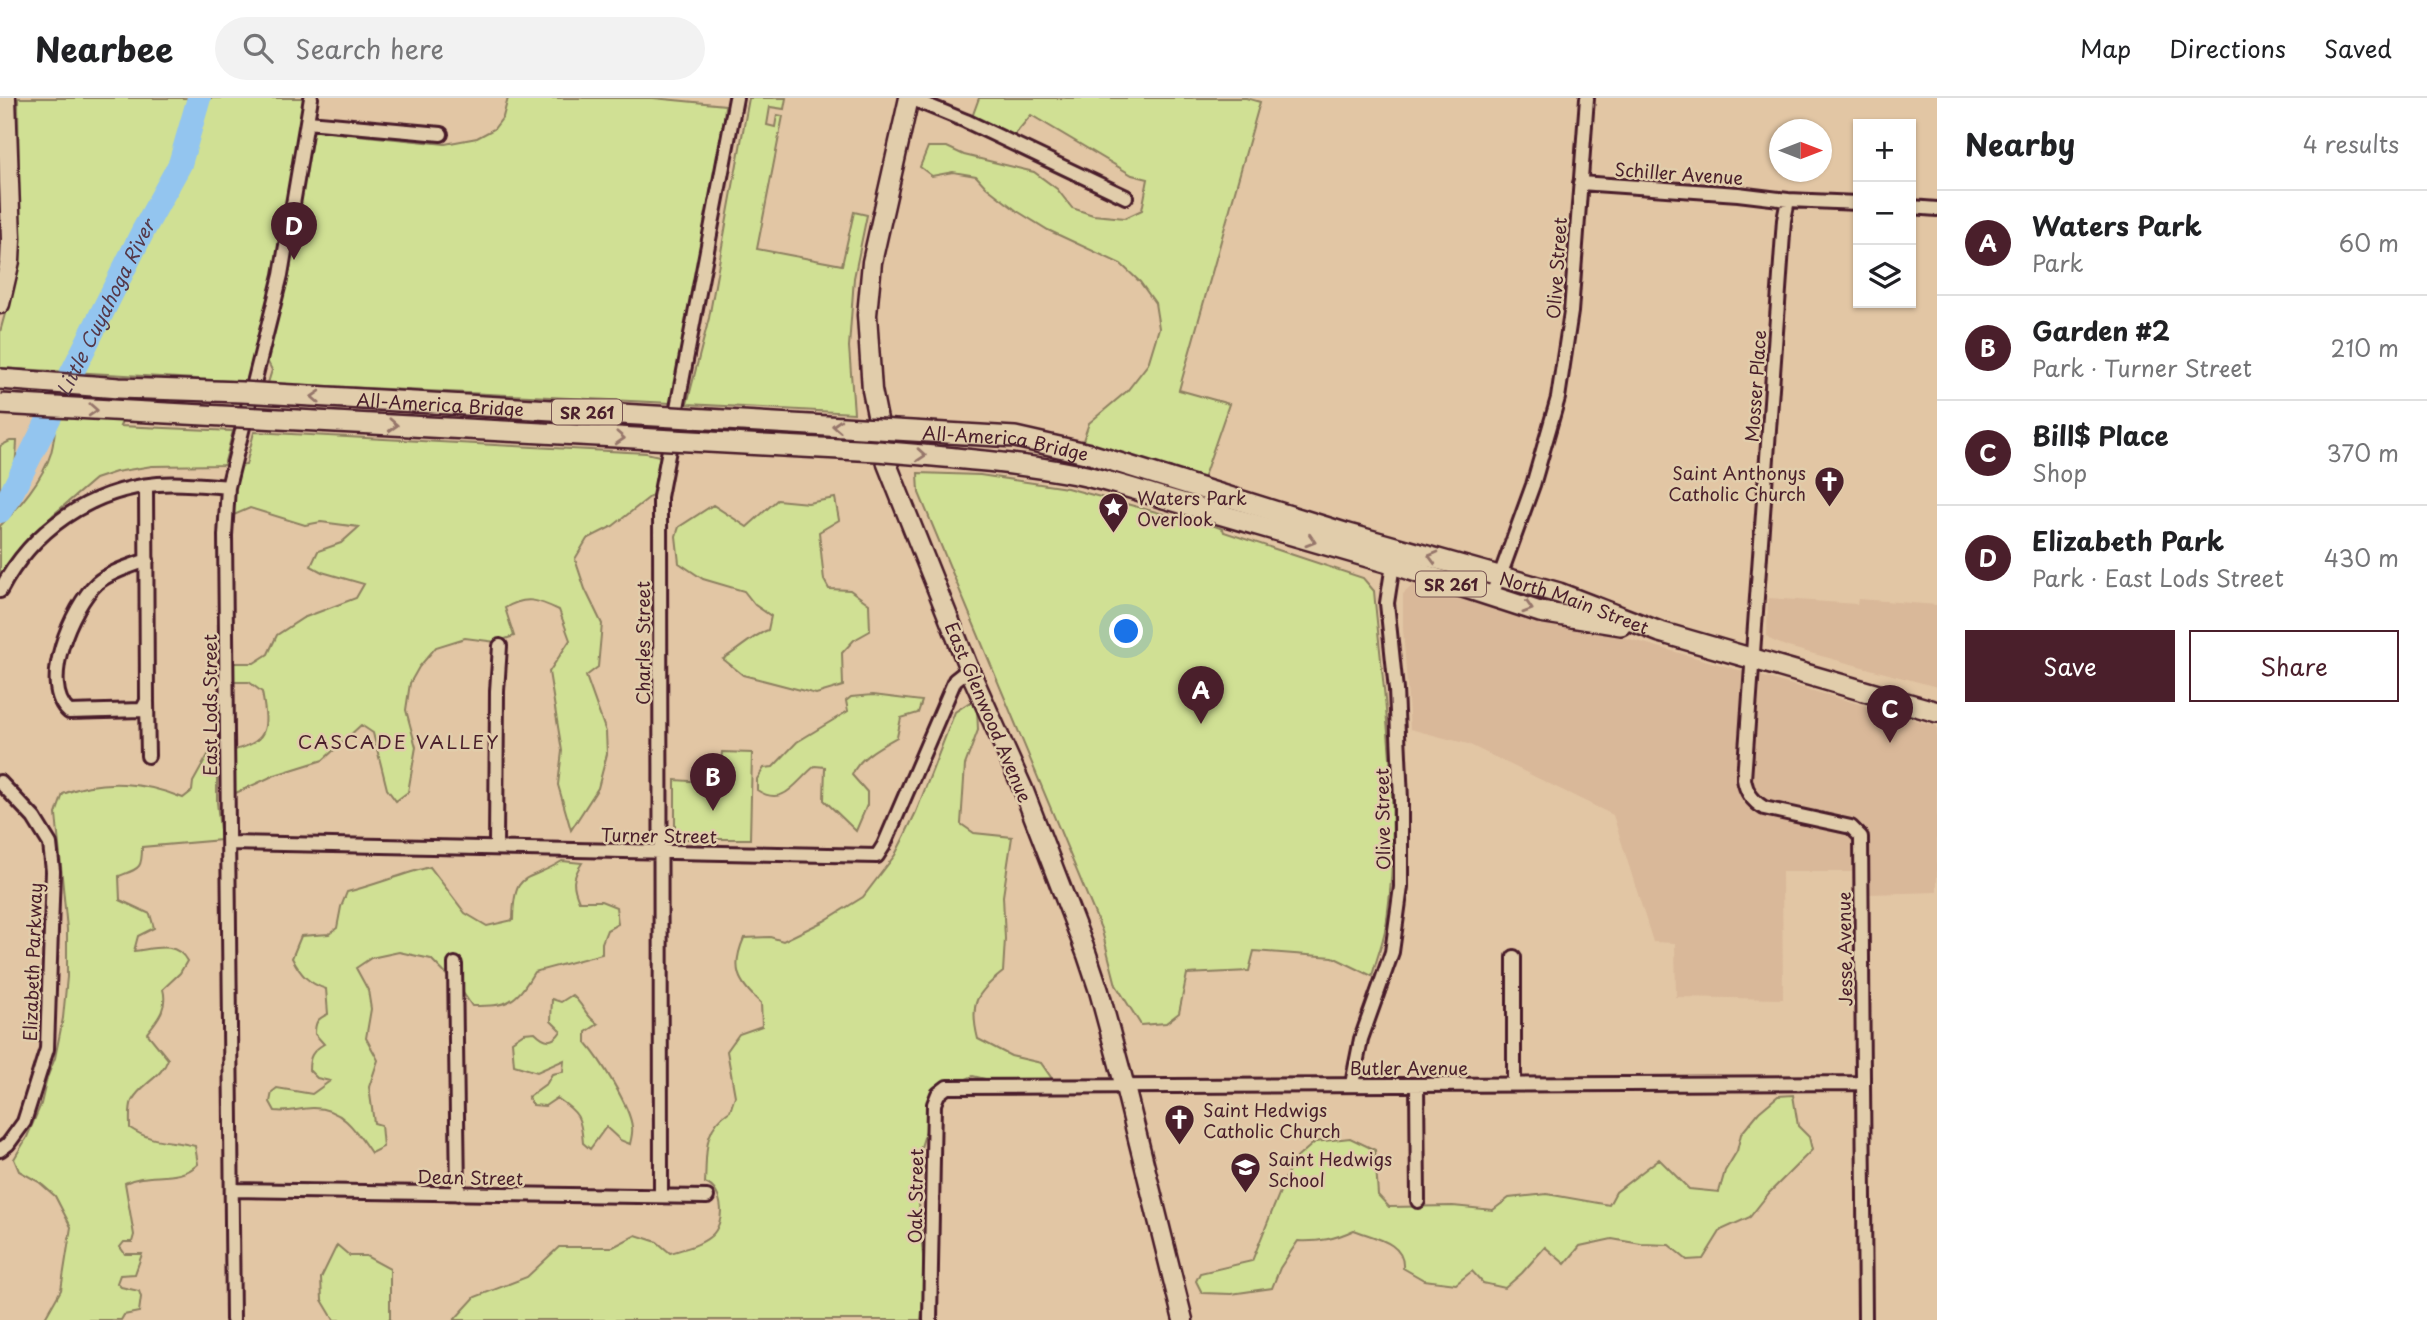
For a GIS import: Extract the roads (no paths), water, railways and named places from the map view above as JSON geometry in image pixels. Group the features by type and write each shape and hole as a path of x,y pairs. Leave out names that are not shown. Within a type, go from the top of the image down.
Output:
{"main road":[{"name":"All-America Bridge","path":"0,379 118,388 256,393 1015,437 1090,454 1168,478"},
{"name":"All-America Bridge","path":"0,404 958,457 1084,476 1164,498"},
{"name":"North Main Street","path":"1168,478 1373,550"},
{"name":"North Main Street","path":"1164,498 1394,556 1500,576 1559,593 1660,632 1937,712"},
{"name":"North Main Street","path":"1394,556 1491,596 1550,614 1660,632"}],"street":[{"path":"0,304 10,261 11,239 6,98"},
{"name":"East Lods Street","path":"233,1320 225,548 228,487 281,275 311,98"},
{"name":"Charles Street","path":"662,1196 660,497 736,98"},
{"path":"910,98 966,121 1126,197"},
{"name":"East Glenwood Avenue","path":"910,98 872,262 867,315 872,390 887,464 969,669 1023,789 1087,955 1125,1087 1183,1320"},
{"name":"Olive Street","path":"1491,596 1533,485 1558,398 1571,312 1587,98"},
{"path":"308,122 440,134"},
{"name":"Schiller Avenue","path":"1580,183 1853,203"},
{"name":"Mosser Place","path":"1753,659 1784,220 1788,200"},
{"path":"1916,207 1937,209"},
{"path":"0,591 23,555 43,534 70,512 106,495 146,486 182,484 228,487"},
{"path":"146,486 148,756"},
{"name":"Olive Street","path":"1352,1084 1361,1039 1392,952 1401,887 1397,704 1387,614 1394,556"},
{"path":"146,559 98,583 83,600 67,628 59,656 58,685 61,701 69,712 142,710 147,701"},
{"path":"496,848 497,691 500,646"},
{"name":"Jesse Avenue","path":"1753,659 1744,779 1746,792 1764,807 1851,827 1861,837 1865,1320"},
{"name":"Turner Street","path":"229,843 880,855 955,680 969,669"},
{"name":"Elizabeth Parkway","path":"0,782 34,818 50,844 53,870 47,1049 24,1122 8,1144 0,1150"},
{"path":"1514,957 1514,1084"},
{"path":"456,964 458,1194"},
{"name":"Butler Avenue","path":"955,1086 1862,1083"},
{"path":"1417,1085 1418,1201"},
{"name":"Oak Street","path":"930,1320 934,1104 943,1088 955,1086"},
{"name":"Dean Street","path":"232,1190 707,1197"}],"waterway":[{"name":"Little Cuyahoga River","path":"0,511 180,164 199,98"}],"place":[{"name":"Elizabeth Park","path":"294,260"},
{"name":"Saint Anthonys Catholic Church","path":"1829,509"},
{"name":"Waters Park Overlook","path":"1114,534"},
{"name":"Waters Park","path":"1201,724"},
{"name":"Bill$ Place","path":"1890,743"},
{"name":"Garden #2","path":"713,811"},
{"name":"Saint Hedwigs Catholic Church","path":"1180,1146"},
{"name":"Saint Hedwigs School","path":"1245,1195"}],"district":[{"name":"CASCADE VALLEY","path":"399,741"}]}
